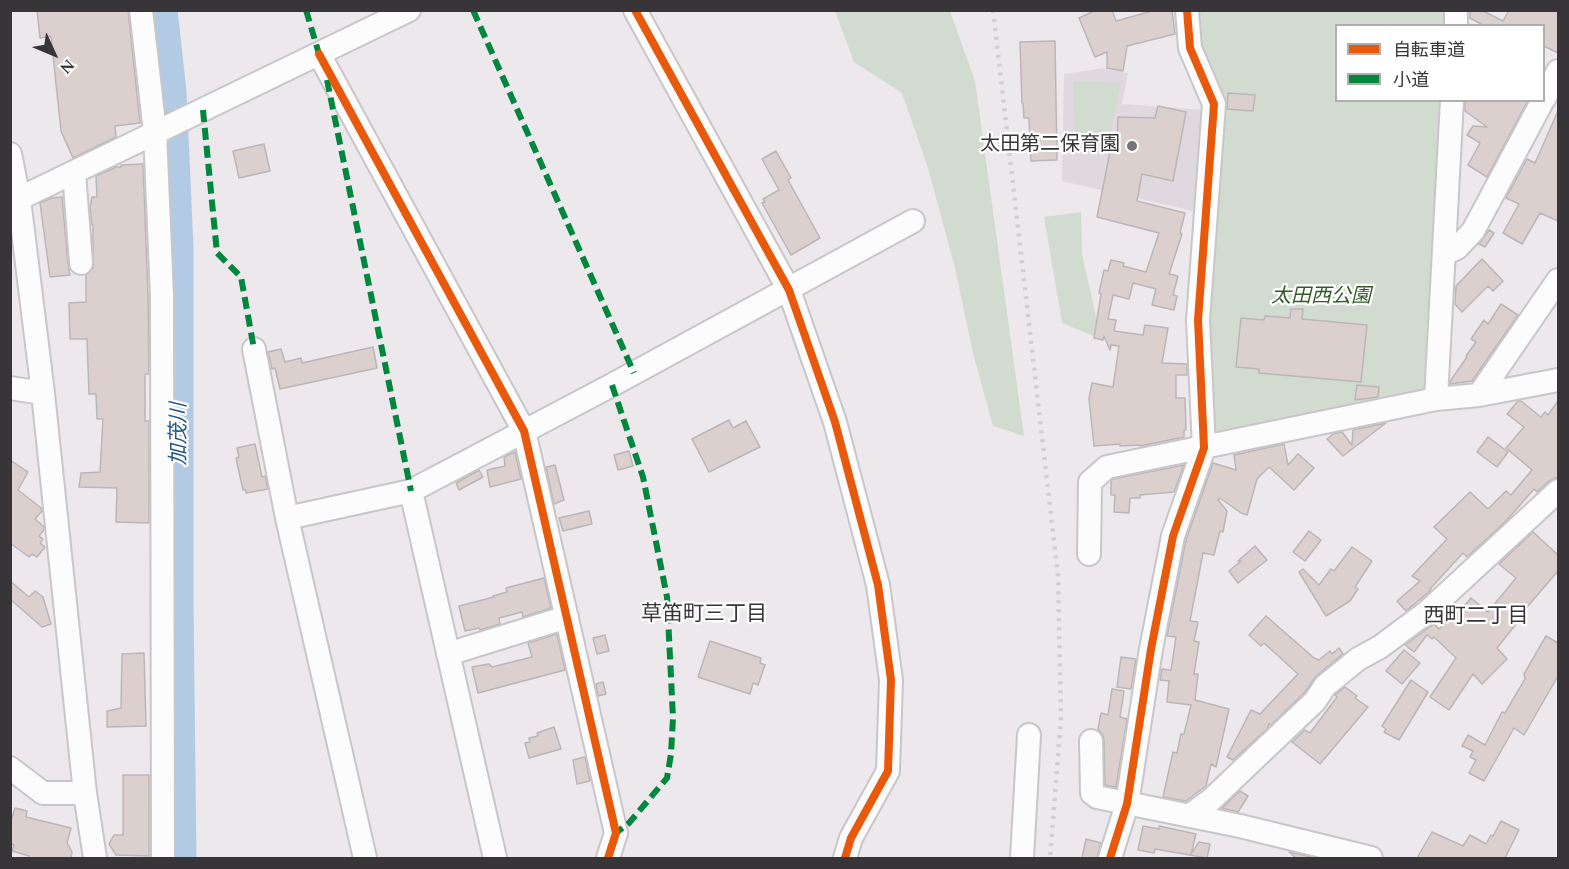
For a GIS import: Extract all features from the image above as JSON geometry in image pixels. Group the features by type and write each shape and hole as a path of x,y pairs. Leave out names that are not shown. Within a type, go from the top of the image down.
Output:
{"street":[{"path":"141,10 160,129 163,858"},
{"path":"15,201 409,10"},
{"path":"634,10 789,290 835,422 878,585 891,680 888,771 851,838 845,858"},
{"path":"1110,858 1127,804 1151,650 1173,536 1204,448 1198,320 1214,104 1190,48 1187,10"},
{"path":"319,54 524,431 616,833 608,858"},
{"path":"1545,96 1558,71"},
{"path":"1436,399 1452,102"},
{"path":"1444,254 1457,248 1473,231 1542,102"},
{"path":"10,154 43,393 85,793 95,858"},
{"path":"74,172 81,263"},
{"path":"287,519 411,491 914,221"},
{"path":"1479,395 1558,280"},
{"path":"254,349 287,519 365,858"},
{"path":"1089,555 1090,482 1107,467 1436,399 1479,395 1558,380"},
{"path":"10,388 43,393"},
{"path":"411,491 495,858"},
{"path":"1190,816 1211,800 1315,700 1324,686 1358,659 1380,647 1427,612 1558,491"},
{"path":"448,654 567,617"},
{"path":"1022,858 1029,735"},
{"path":"1091,741 1092,793 1097,797 1240,826 1371,858"},
{"path":"10,768 44,793 85,793"}],"shaded area":[{"name":"太田第二保育園","path":"1104,68 1128,73 1122,104 1204,110 1193,211 1062,181 1064,74"}],"green space":[{"path":"835,11 950,11 975,81 1024,436 993,426 928,168 902,93 854,62"},
{"name":"太田西公園","path":"1187,11 1456,11 1456,24 1335,24 1335,102 1452,102 1436,399 1204,448 1214,104"},
{"path":"1073,81 1121,83 1106,153 1075,150"},
{"path":"1081,212 1082,254 1101,339 1062,323 1044,217"}],"building":[{"path":"37,10 128,10 140,123 115,126 116,137 73,158 61,131 51,36 40,38"},
{"path":"1096,10 1112,10 1116,21 1156,10 1172,10 1175,34 1127,46 1123,71 1107,68 1107,52 1095,57 1079,18"},
{"path":"1470,10 1481,10 1503,21 1509,10 1558,10 1558,53 1545,46 1545,24 1481,24 1470,18"},
{"path":"1055,41 1057,160 1031,161 1029,118 1024,118 1022,103 1020,42"},
{"path":"1228,93 1255,95 1253,111 1227,109"},
{"path":"1465,102 1527,102 1487,177 1468,165 1480,143 1467,135 1473,126 1487,127 1465,111"},
{"path":"1158,106 1186,112 1173,181 1142,174 1137,201 1185,213 1180,233 1182,234 1169,274 1178,276 1173,295 1177,296 1174,310 1152,305 1156,289 1133,283 1129,299 1113,295 1108,319 1116,320 1114,331 1143,335 1145,325 1168,328 1162,363 1187,364 1187,375 1176,375 1176,398 1185,398 1186,430 1184,430 1184,437 1140,446 1120,446 1120,444 1094,446 1089,399 1092,383 1113,387 1119,346 1111,345 1110,350 1104,336 1103,340 1094,338 1104,270 1108,271 1111,260 1146,272 1159,233 1097,217 1111,147 1117,148 1118,117 1155,118"},
{"path":"1558,111 1558,221 1540,213 1522,244 1503,233 1519,204 1506,198 1527,159 1535,163"},
{"path":"264,144 270,171 239,178 233,151"},
{"path":"776,151 791,178 788,180 820,238 791,255 762,203 765,202 763,199 779,190 762,159"},
{"path":"143,164 148,296 149,374 145,374 145,421 149,421 149,523 116,522 117,488 79,487 81,473 100,472 103,419 97,419 96,394 89,394 87,339 70,339 69,303 86,302 86,275 93,268 93,225 90,208 92,197 97,197 96,176 121,167 121,165"},
{"path":"62,197 70,275 50,277 40,203"},
{"path":"1489,230 1494,233 1485,247 1479,244"},
{"path":"1482,259 1503,281 1493,291 1488,286 1462,312 1455,304 1456,286"},
{"path":"1501,304 1518,315 1472,381 1450,384 1476,342 1471,339 1484,320 1488,324"},
{"path":"1291,309 1303,309 1302,319 1367,325 1361,382 1259,373 1259,369 1236,367 1241,318 1264,320 1265,316 1290,318"},
{"path":"373,347 377,368 280,389 268,352 281,349 285,362 301,358 302,363"},
{"path":"1357,385 1379,387 1378,397 1355,400"},
{"path":"1518,401 1541,417 1545,412 1548,415 1558,401 1558,477 1549,481 1537,492 1534,489 1507,520 1467,557 1463,553 1431,590 1406,611 1397,601 1420,581 1412,576 1447,539 1434,527 1470,492 1488,509 1506,491 1511,495 1532,470 1506,448 1524,427 1507,414"},
{"path":"729,420 733,428 746,421 760,447 709,472 692,439"},
{"path":"1386,423 1343,456 1327,439 1333,434 1342,432 1352,445 1353,430"},
{"path":"1488,437 1508,452 1497,467 1477,452"},
{"path":"255,444 262,477 265,476 268,489 246,493 246,490 243,490 236,458 239,457 237,448"},
{"path":"1284,444 1288,465 1298,454 1314,468 1294,490 1269,467 1257,479 1247,515 1220,498 1218,500 1227,511 1223,532 1220,531 1214,555 1203,553 1190,621 1198,622 1194,641 1199,642 1194,674 1198,674 1195,700 1229,709 1216,767 1211,764 1206,786 1186,801 1163,797 1173,752 1177,753 1191,705 1167,702 1169,681 1160,680 1162,669 1171,670 1176,637 1167,636 1186,540 1213,463 1236,470 1234,455"},
{"path":"629,451 633,466 618,470 614,455"},
{"path":"515,452 521,479 490,487 487,470 505,466 504,457"},
{"path":"10,460 28,472 18,490 42,511 35,519 44,527 39,536 43,539 40,543 45,547 37,557 32,554 29,557 10,543"},
{"path":"555,465 564,500 554,504 546,467"},
{"path":"1184,465 1174,492 1130,498 1129,513 1114,512 1115,495 1111,495 1113,479"},
{"path":"479,470 483,477 459,490 456,483"},
{"path":"589,511 592,524 563,531 559,518"},
{"path":"1309,531 1321,540 1305,561 1293,552"},
{"path":"1533,532 1558,555 1558,571 1522,613 1524,614 1497,648 1507,659 1482,684 1473,674 1449,710 1430,697 1456,658 1434,637 1432,639 1427,635 1414,652 1405,645 1434,624 1439,629 1471,598 1488,612 1516,578 1499,564"},
{"path":"1255,546 1267,560 1238,583 1229,571"},
{"path":"1352,547 1372,561 1355,587 1358,589 1350,601 1326,616 1299,572 1303,569 1319,585 1331,569 1334,571"},
{"path":"544,578 551,608 523,617 522,612 499,618 500,624 480,630 479,628 465,631 459,606 494,597 507,592 506,588"},
{"path":"10,581 29,597 35,591 43,597 51,624 42,627 10,599"},
{"path":"1266,616 1314,658 1319,660 1330,651 1332,654 1339,648 1343,654 1316,676 1305,692 1233,760 1227,757 1251,710 1260,714 1298,674 1264,643 1261,646 1249,635"},
{"path":"557,634 565,670 478,693 472,667 489,664 492,667 532,657 528,643"},
{"path":"605,635 609,651 597,654 593,638"},
{"path":"1546,636 1558,643 1558,676 1524,735 1514,728 1484,781 1469,773 1476,760 1470,757 1473,751 1462,746 1468,735 1485,745 1502,712 1505,713 1525,679 1524,674"},
{"path":"710,641 761,658 760,663 765,665 758,685 753,683 750,694 698,677"},
{"path":"1404,650 1420,663 1402,684 1386,671"},
{"path":"144,653 146,726 107,727 107,711 121,708 122,654"},
{"path":"1121,657 1136,659 1131,689 1117,687"},
{"path":"1411,680 1428,692 1399,740 1384,732 1386,729 1382,726"},
{"path":"603,682 606,694 598,696 596,684"},
{"path":"1345,687 1368,707 1320,764 1292,742 1305,730 1310,733 1337,697 1335,695"},
{"path":"1112,689 1124,691 1120,717 1127,719 1116,787 1105,785 1104,741 1098,729 1101,713 1108,715"},
{"path":"554,727 561,749 529,758 525,743 530,742 529,738"},
{"path":"585,757 590,781 577,784 573,760"},
{"path":"123,775 149,775 149,856 116,855 109,844 114,835 123,835"},
{"path":"1240,791 1248,796 1238,812 1222,808"},
{"path":"15,808 27,811 26,817 71,828 67,843 72,852 71,858 28,858 29,856 12,851 14,845 10,843 10,824"},
{"path":"1501,821 1519,830 1505,858 1417,858 1432,832 1463,846 1470,835 1486,844"},
{"path":"1143,826 1159,829 1159,826 1196,834 1191,854 1199,842 1210,844 1207,858 1155,849 1154,853 1138,850"},
{"path":"1086,839 1101,843 1097,858 1082,858"},
{"path":"1289,852 1316,858 1296,858"}],"waterway":[{"name":"加茂川","path":"164,10 173,92 180,247 183,858"}],"railway":[{"path":"993,10 1058,576 1061,718 1050,858"}],"marked path":[{"path":"306,10 319,54"},
{"path":"473,10 634,373"},
{"path":"327,80 411,491"},
{"path":"203,110 217,253 241,277 254,349"},
{"path":"612,385 643,477 667,597 673,718 667,778 629,823 616,833"}],"cycle path":[{"path":"635,10 789,290 835,422 878,585 891,680 888,771 851,838 845,858"},
{"path":"1110,858 1127,804 1151,649 1173,536 1204,448 1198,320 1214,104 1190,48 1187,10"},
{"path":"319,54 524,431 616,833 608,858"}],"place":[{"name":"太田第二保育園","path":"1132,146"}],"district":[{"name":"草笛町三丁目","path":"704,616"},
{"name":"西町二丁目","path":"1476,618"}]}
